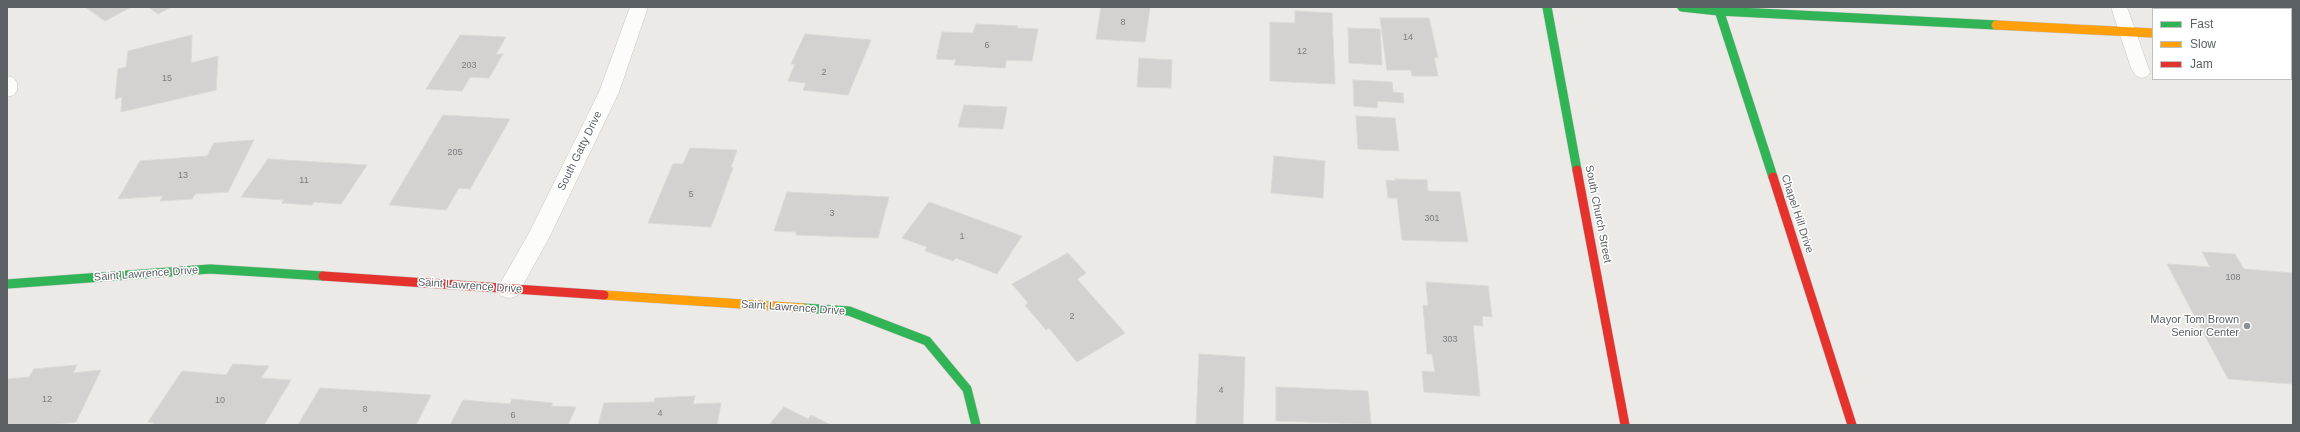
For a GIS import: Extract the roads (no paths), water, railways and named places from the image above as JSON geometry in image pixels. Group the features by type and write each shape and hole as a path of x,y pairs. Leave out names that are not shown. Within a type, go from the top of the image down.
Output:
{"street":[{"name":"South Gatty Drive","path":"509,289 539,236 609,92 639,7"},
{"name":"South Church Street","path":"1547,7 1625,425"},
{"path":"1682,7 2152,33"},
{"name":"Chapel Hill Drive","path":"1718,9 1852,425"},
{"path":"7,82 7,90"},
{"name":"Saint Lawrence Drive","path":"7,284 210,269 850,311 927,341 967,389 976,425"}],"lane":[{"path":"2119,7 2139,68 2142,72"}],"place":[{"name":"Mayor Tom Brown Senior Center","path":"2247,326"}]}
